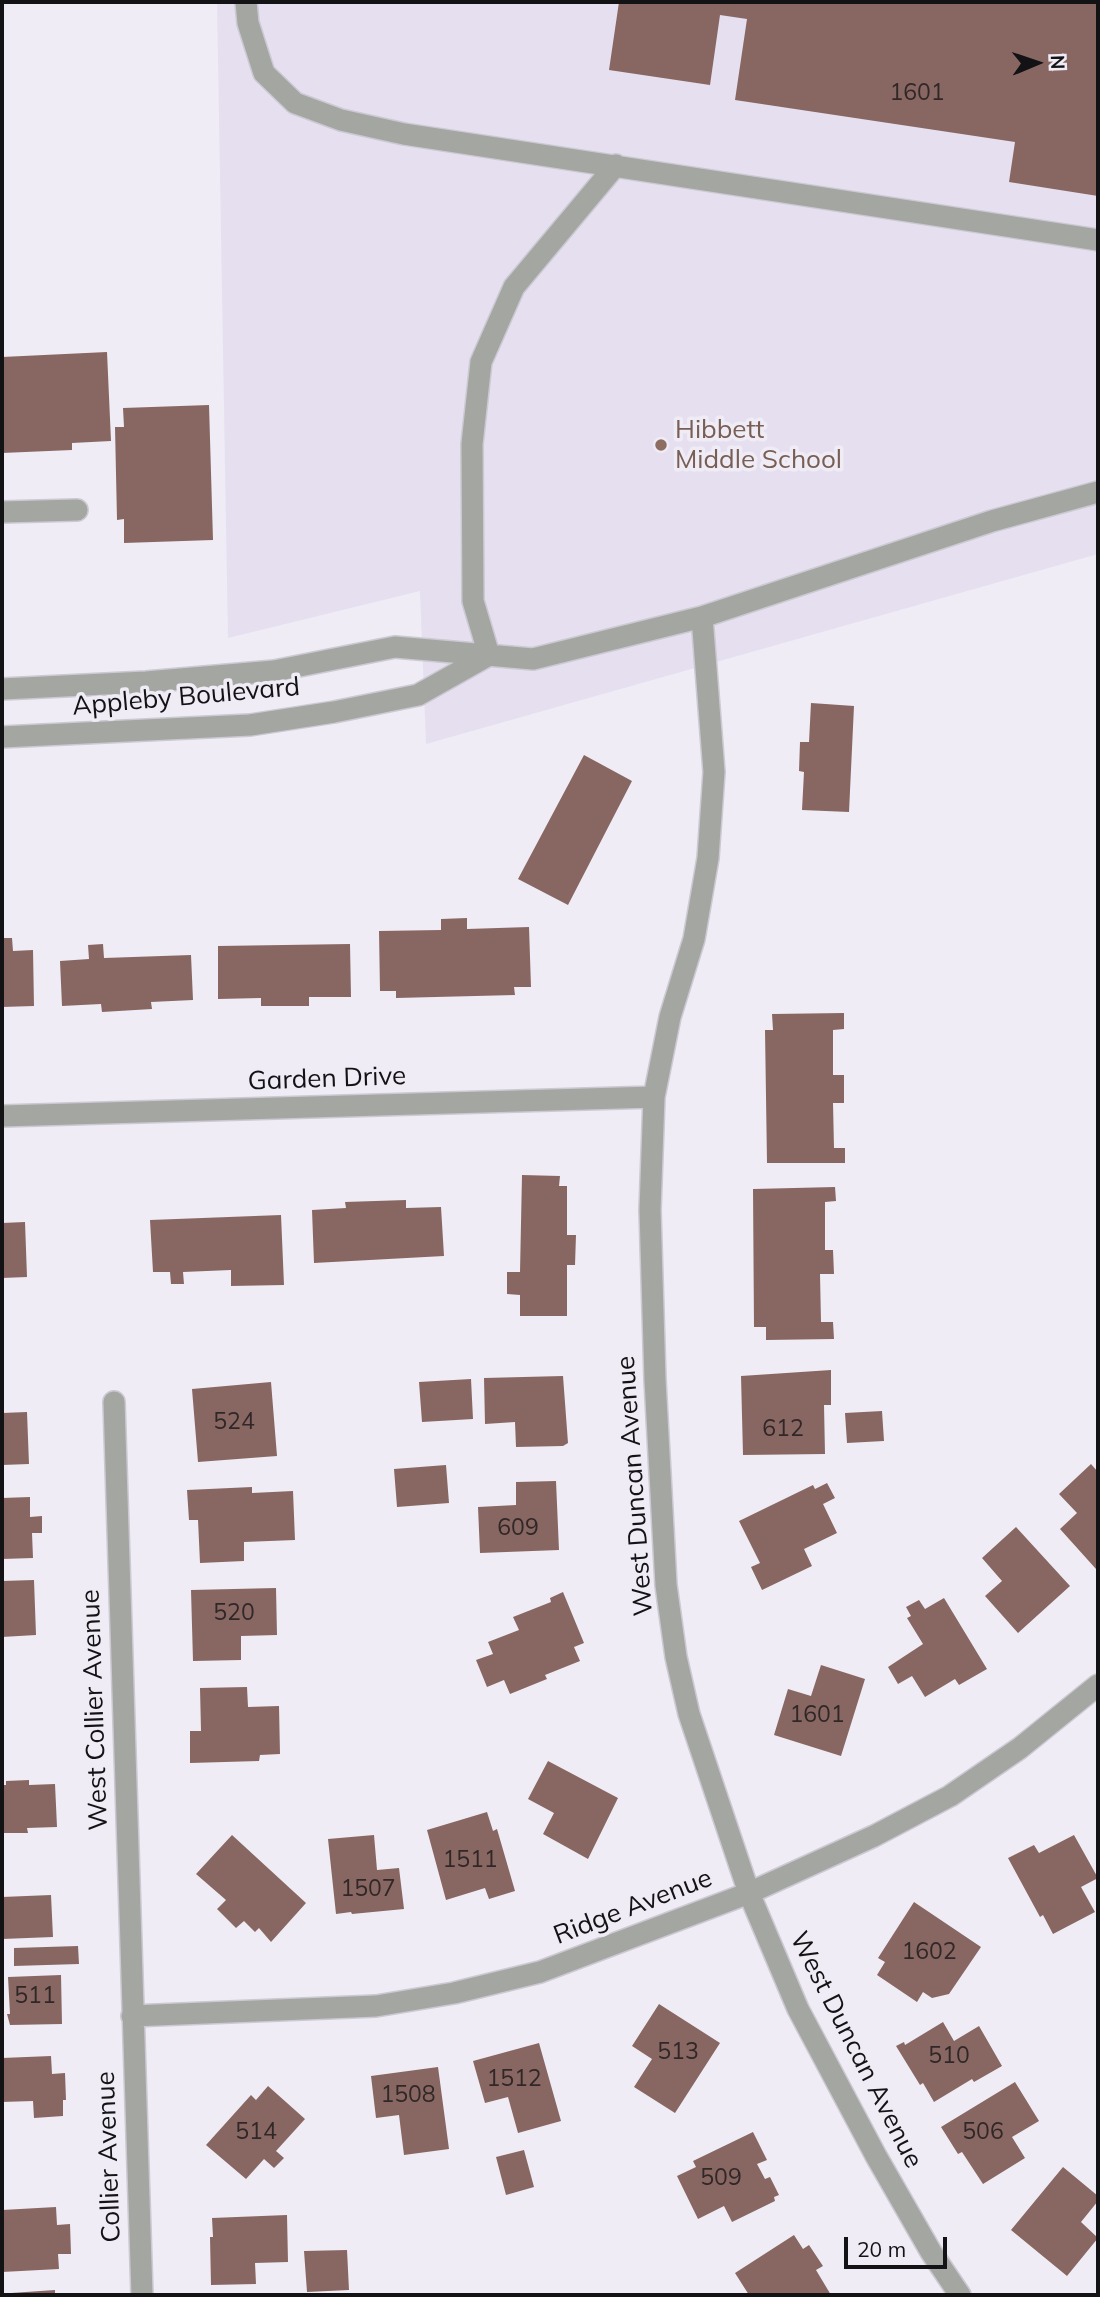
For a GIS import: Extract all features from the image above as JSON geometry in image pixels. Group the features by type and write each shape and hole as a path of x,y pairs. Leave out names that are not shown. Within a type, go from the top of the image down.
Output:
{"street":[{"path":"246,2 248,23 264,73 295,103 341,120 404,134 1098,240"},
{"path":"489,655 473,601 472,444 481,362 514,287 616,165"},
{"name":"Appleby Boulevard","path":"2,689 146,682 274,671 395,647 533,659 702,617 992,521 1098,492"},
{"path":"2,512 77,510"},
{"name":"West Duncan Avenue","path":"702,617 714,772 708,858 694,939 670,1017 654,1097 650,1210 655,1380 666,1585 676,1657 689,1714 748,1893 798,2009 876,2156 931,2252 960,2295"},
{"name":"Appleby Boulevard","path":"2,737 250,725 334,712 418,695 489,655"},
{"name":"Garden Drive","path":"2,1116 654,1097"},
{"name":"West Collier Avenue","path":"114,1402 132,2016"},
{"name":"Ridge Avenue","path":"132,2016 376,2006 454,1993 540,1972 748,1893 873,1836 950,1796 1020,1748 1098,1685"},
{"name":"Collier Avenue","path":"132,2016 142,2295"}],"shaded area":[{"name":"Hibbett Middle School","path":"217,2 1098,2 1098,554 426,744 420,591 228,638"}],"building":[{"path":"619,2 1098,2 1098,196 1009,182 1015,142 735,100 747,19 720,15 710,85 609,70"},
{"path":"107,352 111,441 72,443 72,450 2,453 2,357"},
{"path":"209,405 213,540 124,543 124,519 117,520 115,427 124,427 123,408"},
{"path":"811,703 854,706 849,812 802,810 804,772 799,771 800,742 809,742"},
{"path":"584,755 632,781 568,905 518,879"},
{"path":"467,918 467,929 529,927 531,987 514,987 515,995 396,998 396,991 380,991 379,931 441,930 441,919"},
{"path":"2,938 12,938 13,951 33,950 34,1006 2,1007"},
{"path":"103,944 104,958 191,955 193,1000 151,1002 152,1009 102,1012 101,1004 62,1006 60,961 89,959 88,945"},
{"path":"350,944 351,997 309,997 309,1006 261,1006 261,998 218,999 218,946"},
{"path":"844,1013 844,1029 833,1030 833,1075 844,1075 844,1103 833,1103 834,1148 845,1148 845,1163 767,1163 765,1030 773,1030 772,1014"},
{"path":"522,1175 560,1176 559,1186 567,1186 567,1235 576,1235 575,1265 567,1265 567,1316 520,1316 520,1295 507,1294 507,1272 520,1272"},
{"path":"835,1187 836,1201 825,1202 825,1250 833,1250 834,1274 820,1274 821,1322 833,1322 834,1339 766,1340 766,1327 754,1327 753,1189"},
{"path":"406,1200 406,1208 441,1207 444,1256 314,1263 312,1210 346,1208 345,1202"},
{"path":"281,1215 284,1285 231,1286 231,1270 183,1272 184,1284 171,1284 170,1272 153,1272 150,1220"},
{"path":"25,1222 27,1277 2,1278 2,1223"},
{"path":"831,1370 831,1405 824,1405 825,1454 743,1455 741,1376"},
{"path":"563,1376 568,1443 563,1446 516,1447 515,1422 485,1424 484,1378"},
{"path":"471,1379 473,1419 422,1422 419,1382"},
{"path":"271,1382 277,1456 198,1462 192,1389"},
{"path":"882,1411 884,1441 847,1443 845,1413"},
{"path":"27,1412 29,1464 2,1465 2,1413"},
{"path":"1091,1464 1098,1472 1096,1569 1060,1529 1077,1513 1059,1494"},
{"path":"446,1465 449,1503 397,1507 394,1469"},
{"path":"556,1481 559,1550 480,1553 478,1507 516,1505 516,1482"},
{"path":"827,1483 835,1498 823,1504 837,1533 804,1549 812,1566 762,1590 751,1567 760,1563 739,1521 813,1485 815,1489"},
{"path":"252,1487 252,1493 293,1491 295,1540 244,1542 244,1561 200,1563 198,1520 189,1520 187,1490"},
{"path":"30,1497 30,1517 42,1516 42,1533 32,1533 33,1558 2,1559 2,1498"},
{"path":"1016,1527 1070,1586 1018,1633 985,1596 1002,1581 982,1558"},
{"path":"34,1580 36,1635 2,1637 2,1581"},
{"path":"276,1588 277,1635 241,1636 241,1660 193,1661 191,1590"},
{"path":"563,1592 584,1643 574,1647 580,1661 545,1675 547,1679 510,1694 504,1680 487,1687 476,1660 493,1654 488,1642 519,1630 513,1617 551,1602 550,1598"},
{"path":"944,1598 987,1669 959,1685 955,1679 925,1697 912,1676 898,1684 888,1667 923,1644 907,1618 911,1616 906,1607 919,1600 925,1609"},
{"path":"821,1665 865,1679 841,1756 774,1735 788,1689 811,1696"},
{"path":"247,1687 248,1707 279,1706 280,1754 260,1755 259,1761 190,1763 190,1731 201,1731 200,1688"},
{"path":"548,1761 618,1798 588,1859 543,1834 554,1813 528,1799"},
{"path":"29,1780 29,1785 55,1784 57,1827 27,1828 28,1833 2,1833 2,1785 6,1785 6,1781"},
{"path":"487,1812 493,1831 497,1829 515,1891 489,1899 485,1888 446,1900 427,1830"},
{"path":"232,1835 306,1903 271,1942 259,1928 255,1932 244,1921 236,1928 217,1909 226,1900 196,1874"},
{"path":"374,1835 377,1870 399,1868 404,1909 336,1914 328,1839"},
{"path":"1074,1835 1098,1878 1081,1887 1095,1912 1053,1934 1043,1915 1040,1917 1008,1858 1034,1845 1039,1853"},
{"path":"51,1895 53,1937 2,1939 2,1897"},
{"path":"914,1902 981,1947 949,1994 932,1998 923,1992 917,2002 877,1975 885,1962 878,1958"},
{"path":"78,1946 79,1964 14,1966 14,1948"},
{"path":"61,1975 62,2024 10,2025 7,2014 10,2014 8,1977"},
{"path":"659,2004 720,2043 675,2113 634,2087 652,2059 632,2046"},
{"path":"943,2022 954,2041 979,2026 1002,2066 974,2082 972,2079 934,2102 896,2046 904,2042 905,2045"},
{"path":"539,2043 561,2121 518,2133 508,2097 485,2103 473,2061"},
{"path":"51,2056 52,2074 65,2073 66,2100 63,2100 63,2116 34,2118 33,2101 2,2102 2,2058"},
{"path":"438,2067 449,2149 404,2155 399,2115 376,2118 371,2076"},
{"path":"1015,2082 1039,2121 1012,2137 1025,2158 983,2184 962,2152 958,2154 941,2127"},
{"path":"268,2086 305,2119 276,2151 284,2158 274,2168 264,2159 246,2179 206,2145 251,2095 256,2100"},
{"path":"753,2132 767,2160 757,2164 765,2179 770,2177 779,2195 774,2197 775,2201 732,2222 724,2206 698,2219 677,2176 696,2167 693,2161"},
{"path":"524,2150 534,2187 506,2195 496,2157"},
{"path":"1063,2167 1098,2196 1098,2201 1081,2222 1098,2238 1067,2276 1011,2230"},
{"path":"56,2207 57,2225 70,2224 71,2254 58,2254 59,2269 2,2272 2,2210"},
{"path":"287,2215 288,2262 255,2263 256,2284 211,2285 212,2218"},
{"path":"794,2235 803,2249 809,2245 823,2266 816,2270 831,2295 749,2295 735,2273"},
{"path":"347,2250 349,2290 307,2292 304,2251"},
{"path":"55,2290 55,2295 11,2293"}],"place":[{"name":"Hibbett Middle School","path":"661,445"}]}
